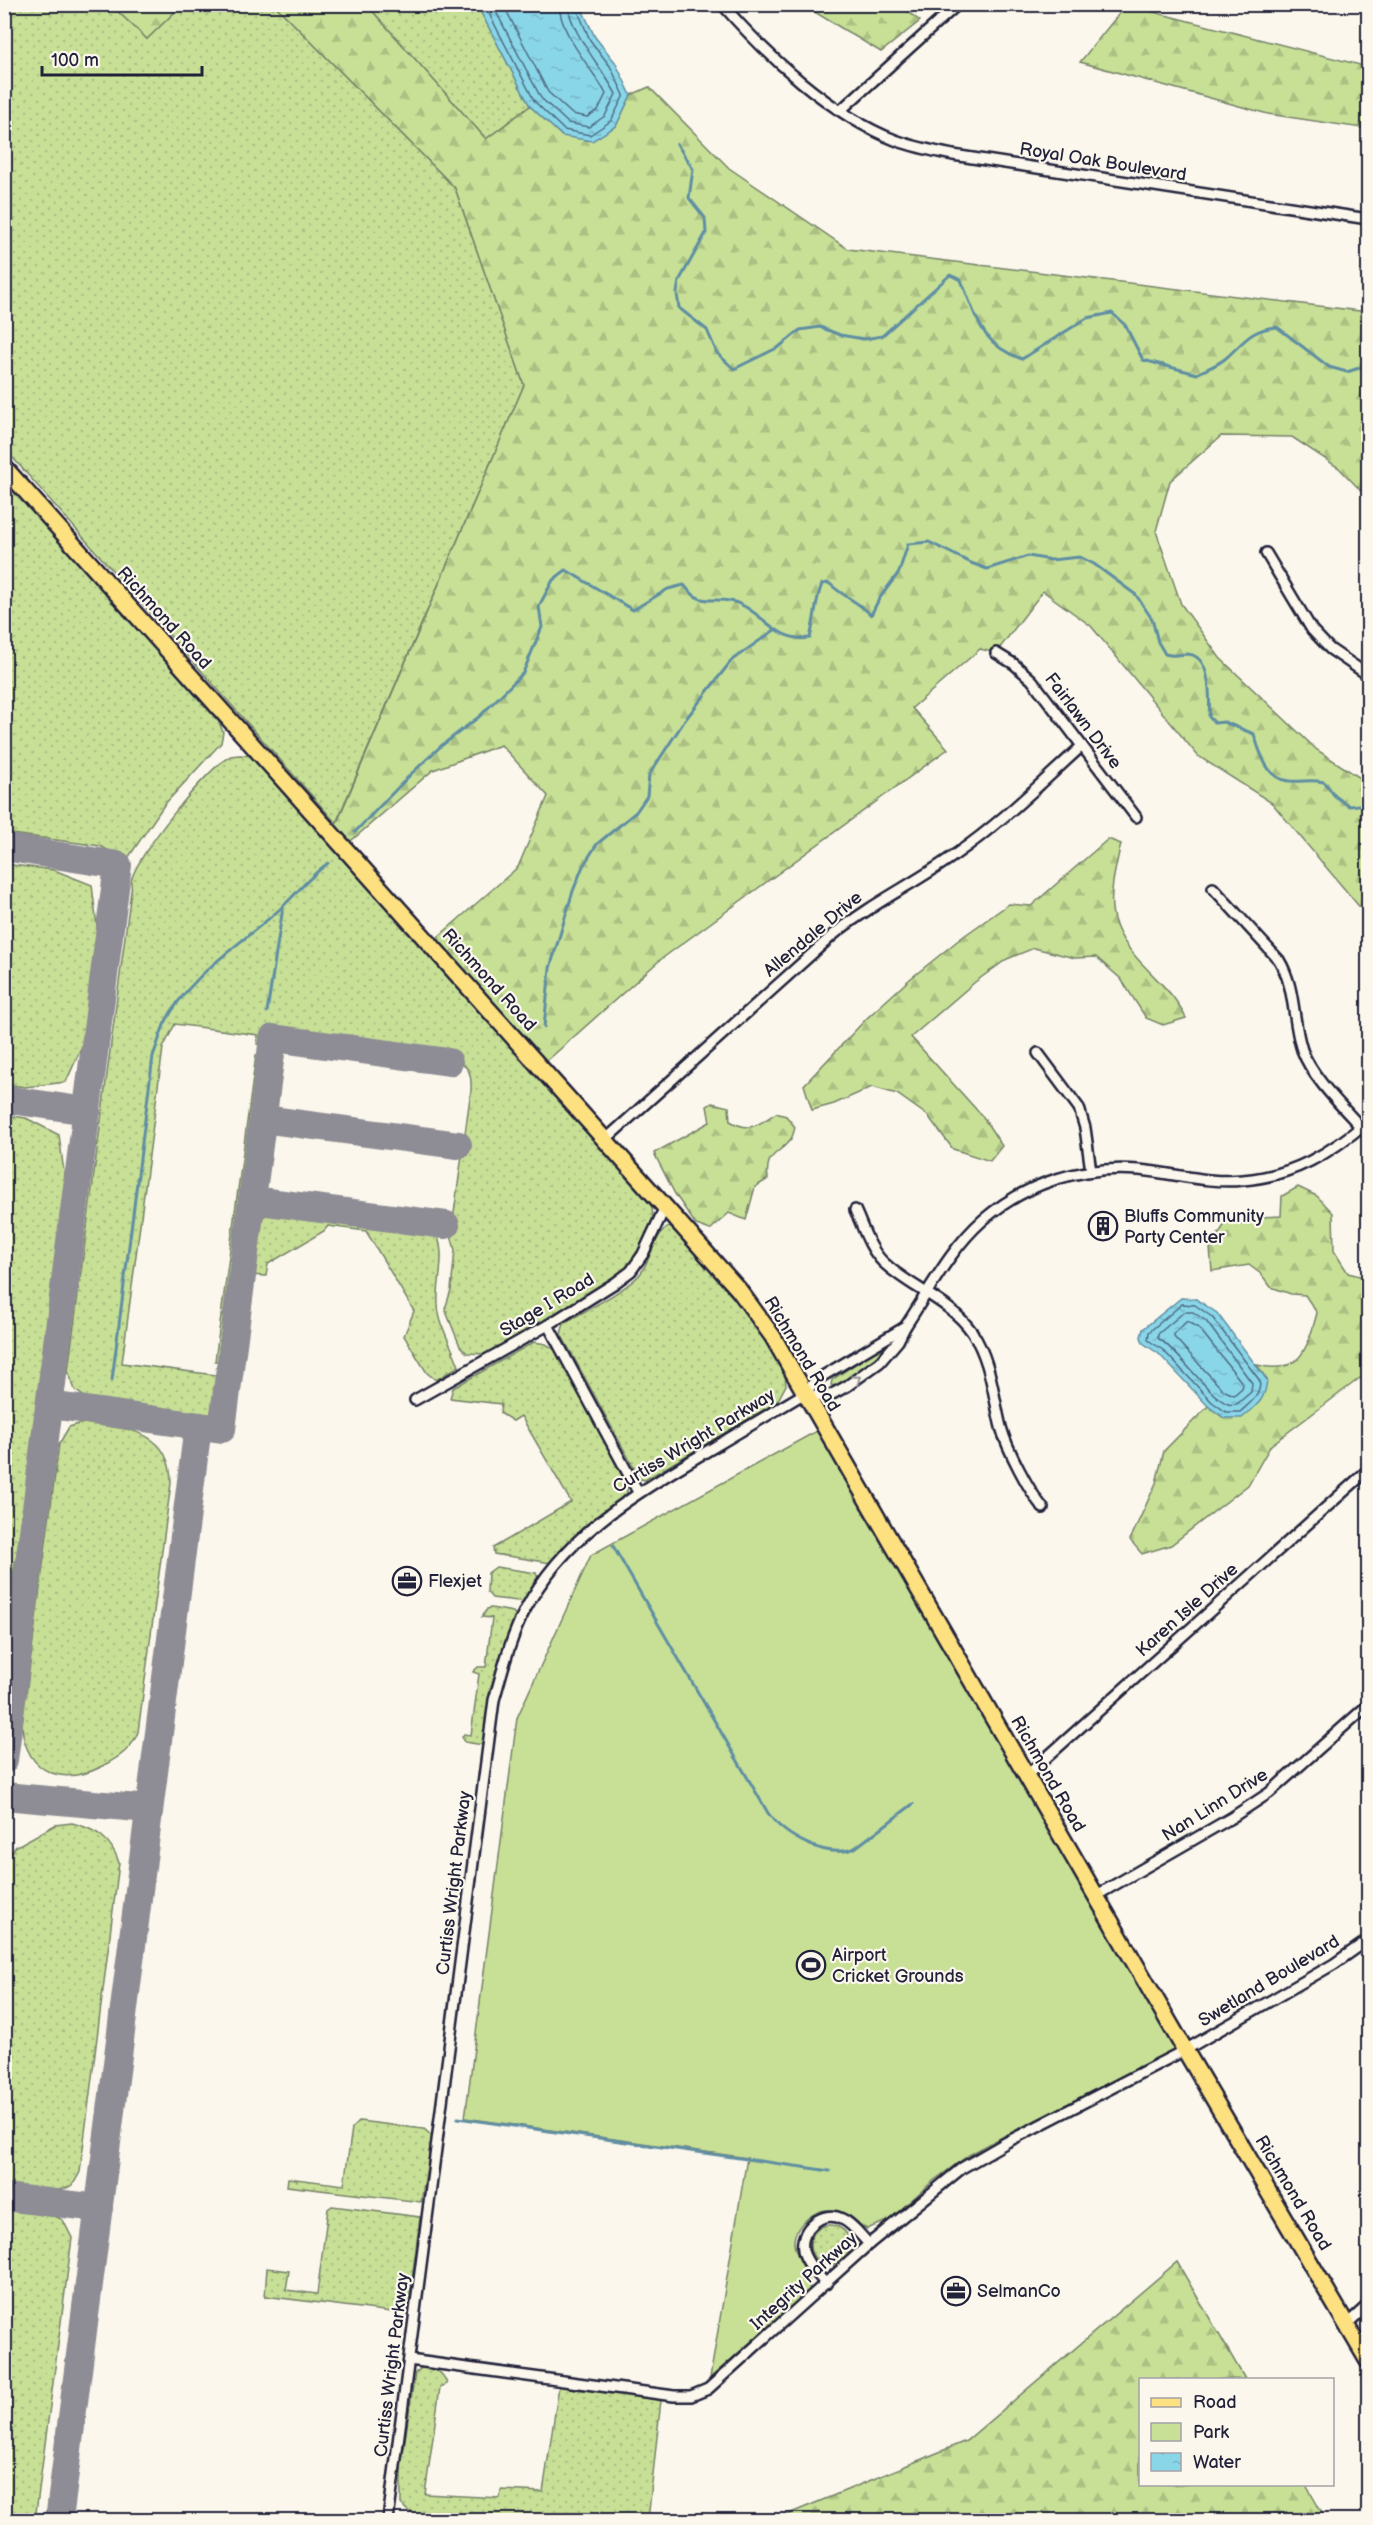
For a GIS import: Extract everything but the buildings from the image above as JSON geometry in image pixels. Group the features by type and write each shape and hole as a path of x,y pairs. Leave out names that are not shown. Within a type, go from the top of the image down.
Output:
{"main road":[{"name":"Richmond Road","path":"4,467 665,1207 754,1311 773,1337 1185,2050 1368,2361"}],"street":[{"name":"Royal Oak Boulevard","path":"722,4 768,54 841,110 896,140 944,153 1368,219"},
{"path":"841,110 958,4"},
{"path":"1266,553 1312,630 1330,648 1368,675"},
{"name":"Fairlawn Drive","path":"996,653 1014,664 1032,680 1136,817"},
{"name":"Allendale Drive","path":"605,1140 840,930 876,903 937,867 972,843 1082,746"},
{"path":"1213,888 1279,960 1287,973 1292,990 1300,1043 1305,1057 1322,1082 1365,1124 1368,1135"},
{"path":"1038,1053 1079,1108 1085,1128 1091,1171"},
{"path":"805,1394 825,1398 847,1386 880,1362 898,1341 963,1239 994,1212 1024,1192 1046,1182 1091,1171 1138,1170 1216,1180 1255,1179 1282,1173 1314,1160 1339,1146 1365,1124"},
{"name":"Stage I Road","path":"415,1400 548,1325 631,1271 643,1254 665,1207"},
{"path":"855,1210 878,1256 890,1268 962,1321 977,1341 991,1379 1005,1438 1043,1508"},
{"path":"548,1325 638,1492"},
{"name":"Curtiss Wright Parkway","path":"388,2520 494,1700 510,1642 526,1608 551,1570 588,1530 638,1492 805,1394 816,1380 905,1327"},
{"name":"Karen Isle Drive","path":"1027,1775 1368,1470"},
{"name":"Nan Linn Drive","path":"1096,1895 1231,1818 1269,1793 1368,1705"},
{"name":"Swetland Boulevard","path":"1185,2050 1335,1964 1368,1940"},
{"name":"Integrity Parkway","path":"409,2360 674,2396 691,2396 708,2389 869,2244 962,2168 1007,2142 1185,2050"},
{"path":"826,2284 803,2251 803,2237 810,2227 819,2219 832,2216 843,2219 869,2244"},
{"path":"1348,2324 1368,2305"}],"green space":[{"path":"4,5 111,5 147,39 182,5 275,5 455,188 524,385 336,823 5,449"},
{"path":"111,5 182,5 147,39"},
{"path":"275,5 367,5 486,139 530,106 562,136 616,126 631,95 649,87 729,168 848,249 1368,312 1368,498 1339,468 1292,437 1221,436 1170,481 1156,531 1181,604 1220,658 1317,750 1368,783 1368,917 1272,803 1198,756 1091,626 1043,591 996,653 980,649 912,708 948,749 660,960 540,1067 430,944 518,867 548,796 501,745 433,770 344,847 332,834 524,385 455,188"},
{"path":"367,5 477,5 530,106 486,139"},
{"path":"803,5 899,5 920,21 881,52"},
{"path":"1126,5 1368,67 1368,129 1268,114 1080,62"},
{"path":"4,476 219,722 223,732 221,743 164,805 124,864 117,855 100,846 5,833"},
{"path":"231,756 252,756 650,1201 653,1219 651,1228 634,1261 610,1283 485,1354 467,1353 460,1346 445,1309 451,1290 455,1250 451,1235 471,1090 471,1077 468,1069 449,1057 272,1036 266,1045 257,1044 258,1035 175,1024 163,1048 122,1363 215,1375 223,1387 220,1411 208,1415 86,1398 75,1390 68,1371 131,882 145,853 190,793 221,763"},
{"path":"1108,839 1121,844 1112,898 1112,912 1116,926 1134,955 1170,993 1186,1018 1163,1025 1146,1018 1121,979 1096,957 1075,958 1034,948 1007,959 975,982 911,1037 983,1117 1002,1146 990,1161 953,1149 928,1116 897,1094 872,1087 834,1104 812,1110 804,1085 867,1018 910,979 961,938 1009,904 1031,906"},
{"path":"4,864 54,870 92,885 97,927 91,993 83,1044 66,1082 25,1087 5,1084"},
{"path":"256,1055 262,1057 264,1065 227,1353 221,1361 215,1361"},
{"path":"712,1103 729,1107 730,1121 737,1125 754,1126 776,1113 786,1116 795,1127 791,1139 770,1159 768,1179 755,1187 746,1220 729,1213 710,1230 696,1225 675,1194 654,1153 710,1122 707,1106"},
{"path":"5,1115 26,1118 59,1135 65,1180 32,1467 5,1614"},
{"path":"1298,1187 1317,1196 1333,1213 1334,1251 1348,1273 1368,1278 1368,1372 1271,1445 1248,1485 1171,1545 1142,1554 1130,1540 1156,1483 1164,1451 1208,1406 1224,1418 1267,1380 1257,1365 1284,1367 1293,1363 1300,1357 1310,1338 1317,1313 1305,1295 1291,1294 1271,1287 1261,1274 1249,1265 1212,1271 1210,1248 1228,1219 1281,1216 1282,1196"},
{"path":"283,1209 433,1228 438,1237 441,1255 439,1313 459,1366 436,1380 427,1373 404,1336 414,1311 366,1231 328,1226 324,1231 268,1264 266,1276 247,1275 250,1243 256,1225 271,1212"},
{"path":"669,1227 678,1232 756,1325 785,1375 786,1385 777,1402 645,1480 640,1479 561,1334 564,1323 605,1300 634,1280 644,1269 656,1241"},
{"path":"892,1339 881,1354 867,1366 835,1386 831,1385 832,1380"},
{"path":"534,1342 546,1344 557,1351 627,1486 627,1493 571,1541 551,1563 494,1554 493,1548 571,1502 521,1416 513,1421 500,1413 501,1404 450,1398 453,1388"},
{"path":"82,1423 128,1430 154,1441 163,1451 169,1465 171,1483 136,1738 121,1755 111,1761 91,1771 76,1775 63,1775 39,1766 31,1756 25,1742 22,1725 59,1444 69,1427"},
{"name":"Airport Cricket Grounds","path":"824,1427 1185,2050 1152,2061 1076,2103 1006,2135 969,2155 933,2181 889,2220 867,2229 832,2210 824,2210 808,2218 798,2228 794,2238 798,2256 809,2282 809,2291 710,2378 747,2158 465,2118 517,1718 591,1555"},
{"path":"496,1567 536,1573 539,1581 526,1602 492,1598 487,1592 488,1573"},
{"path":"487,1609 513,1612 517,1617 486,1742 483,1745 465,1742 462,1737 464,1734 471,1735 479,1674 473,1672 478,1667 486,1667 492,1618 482,1617"},
{"path":"72,1823 102,1836 112,1847 119,1863 80,2172 72,2185 58,2190 49,2190 5,2183 5,1863 15,1847 55,1825"},
{"path":"359,2121 424,2129 432,2136 421,2202 287,2186 288,2178 344,2185 352,2128"},
{"path":"332,2206 420,2217 408,2310 392,2312 265,2296 267,2268 289,2271 286,2290 317,2294 328,2209"},
{"path":"5,2209 57,2217 63,2220 72,2238 35,2520 5,2520"},
{"path":"830,2225 844,2231 850,2245 844,2259 830,2265 816,2259 810,2245 816,2231"},
{"path":"1177,2262 1244,2378 1139,2378 1139,2486 1307,2486 1326,2520 774,2520 966,2441"},
{"path":"423,2367 438,2371 447,2384 440,2387 425,2494 500,2498 501,2490 543,2492 559,2386 661,2400 648,2520 427,2520 409,2512 401,2504 401,2466 415,2373"}],"water":[{"path":"477,5 580,5 595,37 615,62 631,95 616,126 592,141 562,136 530,106"},
{"path":"1181,1298 1196,1299 1217,1313 1267,1380 1262,1398 1242,1418 1224,1418 1208,1406 1159,1354 1143,1343 1141,1337 1143,1329"}],"waterway":[{"path":"677,144 693,169 689,198 705,218 706,233 679,281 677,293 679,308 707,330 717,353 734,369 779,347 800,330 820,327 840,335 864,339 882,336 950,275 961,280 976,318 988,337 997,346 1022,359 1087,318 1112,313 1125,325 1143,360 1197,374 1223,360 1254,333 1277,327 1329,367 1347,372 1368,365"},
{"path":"355,832 411,774 441,746 480,716 523,673 542,627 539,606 553,580 566,570 633,610 668,589 684,585 700,599 730,601 750,610 786,635 810,638 822,584 829,583 871,615 879,599 899,572 908,544 929,542 987,569 1028,556 1051,560 1080,557 1094,564 1136,595 1152,619 1158,642 1165,654 1188,654 1202,662 1208,680 1209,717 1215,723 1224,722 1254,734 1266,764 1276,776 1290,781 1324,782 1335,796 1349,806 1368,804"},
{"path":"544,1027 550,968 573,891 583,866 597,844 636,812 647,796 649,775 685,720 732,660 776,629"},
{"path":"112,1380 153,1056 164,1025 174,1007 201,976 281,908 328,863"},
{"path":"267,1012 283,907"},
{"path":"613,1546 768,1813 784,1830 807,1844 832,1851 844,1851 855,1848 913,1804"},
{"path":"458,2118 830,2171"}],"taxiway":[{"path":"4,847 118,865 4,1760"},
{"path":"50,1405 222,1429 273,1038 449,1062"},
{"path":"4,1099 87,1111"},
{"path":"263,1119 458,1145"},
{"path":"252,1200 446,1225"},
{"path":"59,2520 198,1426"},
{"path":"4,1796 149,1809"},
{"path":"4,2197 99,2208"}],"place":[{"name":"Bluffs Community Party Center","path":"1103,1226"},
{"name":"Flexjet","path":"407,1581"},
{"name":"Airport Cricket Grounds","path":"811,1965"},
{"name":"SelmanCo","path":"956,2291"}]}
